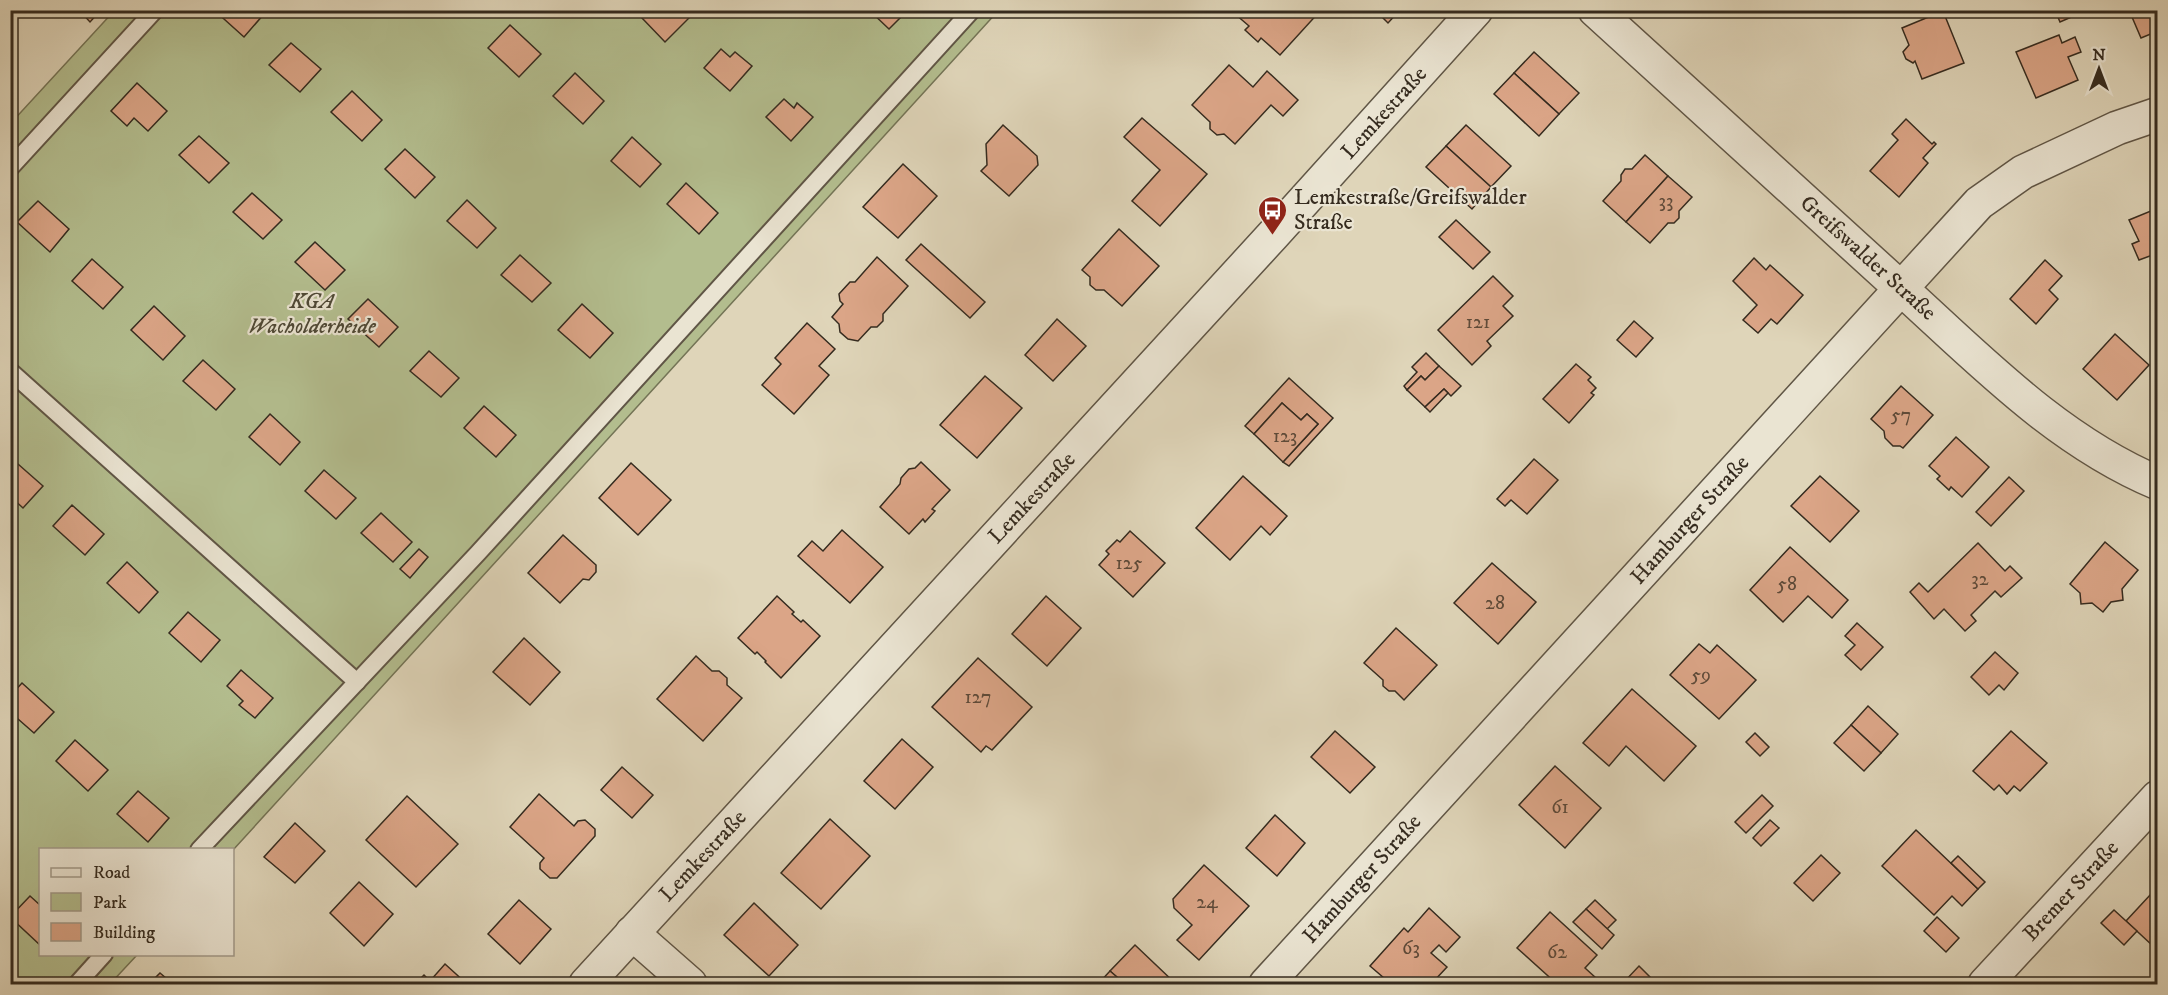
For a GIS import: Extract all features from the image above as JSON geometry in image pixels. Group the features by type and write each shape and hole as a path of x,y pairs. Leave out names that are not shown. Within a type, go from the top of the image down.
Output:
{"street":[{"name":"Lemkestraße","path":"586,984 1273,235 1476,10"},
{"name":"Greifswalder Straße","path":"1595,10 2001,380 2088,448 2157,483"},
{"name":"Hamburger Straße","path":"1266,984 1979,203 2023,172 2117,128 2157,114"},
{"name":"Bremer Straße","path":"1985,984 2157,797"},
{"path":"632,933 690,984"}],"lane":[{"path":"10,168 155,10"},
{"path":"200,848 478,553 972,10"},
{"path":"10,370 357,682"},
{"path":"77,984 102,956"}],"green space":[{"name":"KGA Wacholderheide","path":"114,11 998,11 234,849 39,848 39,956 136,956 110,984 11,984 10,124"}],"building":[{"path":"79,10 101,10 90,22"},
{"path":"214,10 260,10 264,14 244,37"},
{"path":"650,10 692,10 694,13 665,42 642,18"},
{"path":"869,10 908,10 889,29"},
{"path":"1238,10 1321,10 1280,55 1261,38 1258,42 1245,30 1249,26 1235,14"},
{"path":"1375,10 1400,10 1388,23"},
{"path":"2055,10 2083,10 2083,12 2060,22"},
{"path":"2129,10 2158,10 2158,31 2141,38"},
{"path":"1943,11 1964,63 1922,79 1915,61 1913,63 1906,59 1903,52 1909,45 1902,28"},
{"path":"510,25 541,54 519,77 488,48"},
{"path":"2059,35 2062,43 2075,37 2081,52 2068,57 2078,80 2036,98 2016,52"},
{"path":"291,43 321,69 300,92 269,65"},
{"path":"721,49 730,57 735,52 752,66 730,91 704,68"},
{"path":"1534,52 1579,93 1559,114 1514,73"},
{"path":"1229,65 1253,87 1267,71 1298,100 1283,116 1271,105 1235,144 1224,134 1217,135 1210,129 1210,122 1192,105"},
{"path":"575,73 604,101 583,124 553,96"},
{"path":"1514,73 1559,114 1539,136 1494,94"},
{"path":"137,83 167,111 148,131 134,118 127,126 111,111"},
{"path":"352,91 382,120 362,141 331,112"},
{"path":"784,99 794,108 797,103 813,117 791,141 766,117"},
{"path":"1142,118 1207,174 1160,226 1132,201 1160,170 1124,137"},
{"path":"1906,119 1932,144 1934,142 1936,144 1923,158 1928,163 1899,197 1870,171 1898,140 1892,134"},
{"path":"1003,125 1037,156 1038,165 1009,196 981,171 987,165 986,144"},
{"path":"1466,125 1511,166 1491,187 1446,146"},
{"path":"199,136 229,163 209,183 179,155"},
{"path":"632,137 661,164 640,187 611,161"},
{"path":"1446,146 1491,187 1472,209 1426,167"},
{"path":"405,149 435,177 415,198 385,169"},
{"path":"1645,155 1668,176 1626,222 1603,201 1621,181 1621,175 1625,169 1632,169"},
{"path":"903,164 937,196 898,238 863,207"},
{"path":"1668,176 1692,197 1679,211 1679,218 1674,223 1668,223 1650,243 1626,222"},
{"path":"686,183 718,213 699,234 667,204"},
{"path":"252,193 282,220 263,239 233,212"},
{"path":"467,200 496,228 477,248 447,221"},
{"path":"38,201 69,229 50,252 17,222"},
{"path":"2158,208 2158,253 2139,260 2132,244 2139,241 2129,220"},
{"path":"1456,220 1490,252 1473,269 1439,237"},
{"path":"1119,229 1159,266 1122,306 1104,290 1096,290 1090,285 1090,277 1082,270"},
{"path":"315,242 345,270 325,290 295,262"},
{"path":"921,244 985,302 970,318 906,260"},
{"path":"520,255 551,283 532,302 501,275"},
{"path":"877,257 908,286 883,314 883,321 877,327 871,327 858,341 848,339 840,332 839,324 832,317 843,304 839,294 850,282 855,282"},
{"path":"1754,258 1766,270 1770,265 1803,295 1777,324 1771,319 1758,333 1743,320 1757,305 1733,281"},
{"path":"92,259 123,287 103,309 72,281"},
{"path":"2045,260 2062,276 2049,290 2058,299 2036,324 2010,299"},
{"path":"1493,276 1513,296 1503,306 1513,316 1487,341 1491,346 1472,365 1438,330"},
{"path":"368,299 398,327 379,347 348,319"},
{"path":"582,304 613,333 590,358 558,330"},
{"path":"154,306 185,336 163,360 131,330"},
{"path":"1057,319 1086,346 1053,381 1025,355"},
{"path":"1634,321 1653,338 1636,357 1617,340"},
{"path":"807,323 835,349 819,366 829,375 794,414 762,385 781,364 775,358"},
{"path":"2115,334 2149,365 2117,400 2083,369"},
{"path":"429,351 459,378 441,397 410,371"},
{"path":"1426,353 1439,366 1425,380 1421,376 1407,390 1404,386 1417,372 1412,367"},
{"path":"203,360 235,389 216,410 183,381"},
{"path":"1576,364 1591,377 1588,380 1596,388 1591,393 1594,395 1569,423 1543,399"},
{"path":"1439,366 1461,386 1451,396 1444,389 1425,407 1407,390 1421,376 1425,380"},
{"path":"985,376 1022,408 977,458 940,425"},
{"path":"1289,378 1333,418 1289,466 1283,462 1318,424 1307,414 1301,420 1282,403 1254,434 1245,426"},
{"path":"1901,386 1933,415 1903,448 1893,446 1885,438 1884,431 1871,419"},
{"path":"1444,389 1448,393 1430,412 1425,407"},
{"path":"1282,403 1301,420 1307,414 1318,424 1283,462 1254,434"},
{"path":"484,406 516,435 496,457 464,428"},
{"path":"270,414 300,442 280,465 249,437"},
{"path":"1956,437 1989,467 1962,497 1951,487 1949,490 1937,479 1940,476 1929,466"},
{"path":"10,457 43,486 23,508 10,496"},
{"path":"1534,459 1558,480 1527,514 1511,500 1505,506 1497,499"},
{"path":"921,462 950,490 932,509 935,511 925,522 923,519 909,534 880,507 900,484 901,478 909,469 915,468"},
{"path":"631,463 671,500 638,535 599,498"},
{"path":"324,470 356,498 336,519 305,491"},
{"path":"1243,476 1287,516 1270,535 1261,526 1230,560 1196,528"},
{"path":"1820,476 1859,511 1830,542 1791,506"},
{"path":"2009,477 2024,491 1991,526 1976,512"},
{"path":"72,505 104,534 85,555 53,526"},
{"path":"381,513 412,542 393,562 361,533"},
{"path":"842,530 883,567 850,603 798,556 812,541 823,551"},
{"path":"1130,531 1165,563 1133,597 1099,565 1109,554 1106,551 1117,540 1120,542"},
{"path":"563,535 596,565 596,572 589,580 583,579 560,603 528,573"},
{"path":"2105,542 2138,570 2122,589 2123,600 2111,602 2103,612 2092,603 2081,604 2080,593 2070,584"},
{"path":"1978,543 2005,571 2010,566 2022,578 2001,597 1995,591 1971,615 1976,621 1965,631 1944,609 1934,619 1910,592 1919,583 1928,592"},
{"path":"1790,547 1848,600 1832,618 1808,596 1783,622 1750,590"},
{"path":"419,549 428,557 410,578 400,569"},
{"path":"127,562 158,592 139,613 107,583"},
{"path":"1492,563 1536,602 1498,644 1454,603"},
{"path":"777,596 794,612 792,614 801,622 803,620 820,636 781,678 757,652 755,654 738,638"},
{"path":"1046,596 1081,628 1047,666 1012,634"},
{"path":"188,612 220,640 201,662 169,633"},
{"path":"1857,623 1883,647 1861,670 1845,655 1855,645 1845,636"},
{"path":"1396,628 1437,665 1404,700 1395,691 1389,691 1383,686 1383,680 1364,663"},
{"path":"524,638 560,672 530,705 493,672"},
{"path":"1699,644 1710,653 1717,645 1756,680 1719,719 1670,675"},
{"path":"1995,652 2018,673 2004,690 1999,685 1989,695 1971,677"},
{"path":"696,656 712,671 719,671 727,678 727,685 742,698 703,741 657,699"},
{"path":"978,658 1032,707 992,750 986,746 981,752 932,707"},
{"path":"241,670 273,698 255,718 239,705 243,701 227,686"},
{"path":"22,683 54,712 34,733 10,712 10,696"},
{"path":"1632,689 1696,746 1664,781 1626,746 1609,766 1583,743"},
{"path":"1868,706 1898,734 1881,753 1851,725"},
{"path":"1851,725 1881,753 1864,771 1834,743"},
{"path":"1335,731 1375,767 1350,793 1311,757"},
{"path":"2011,731 2047,763 2020,791 2014,786 2007,794 1999,785 1994,790 1973,771"},
{"path":"1755,733 1769,747 1760,756 1746,742"},
{"path":"902,739 933,767 895,809 864,781"},
{"path":"75,740 108,770 88,791 56,761"},
{"path":"1555,766 1601,808 1565,848 1519,805"},
{"path":"622,767 653,795 632,818 601,790"},
{"path":"138,791 169,818 148,842 117,814"},
{"path":"539,794 574,826 578,821 585,820 595,829 595,836 557,878 550,878 540,869 540,863 544,858 510,827"},
{"path":"1762,795 1773,806 1746,833 1735,822"},
{"path":"407,796 458,844 416,887 366,840"},
{"path":"1275,815 1305,843 1277,876 1246,848"},
{"path":"830,819 870,856 821,909 781,873"},
{"path":"1770,820 1779,828 1761,846 1753,838"},
{"path":"295,823 325,851 295,883 264,857"},
{"path":"1916,830 1978,889 1962,906 1952,896 1934,915 1882,866"},
{"path":"1821,855 1840,873 1813,901 1794,883"},
{"path":"1958,856 1985,882 1978,889 1951,863"},
{"path":"1204,865 1249,906 1199,960 1177,940 1192,925 1174,908 1173,899"},
{"path":"359,882 393,914 364,946 330,913"},
{"path":"2151,894 2158,900 2158,942 2153,946 2126,921"},
{"path":"30,896 39,904 39,944 10,917"},
{"path":"519,900 551,929 520,964 488,934"},
{"path":"1595,900 1616,920 1607,929 1586,909"},
{"path":"754,903 798,945 769,976 724,935"},
{"path":"1429,908 1460,937 1446,952 1439,945 1431,953 1447,967 1433,982 1428,978 1422,984 1391,984 1370,966 1404,928 1408,932"},
{"path":"1586,909 1614,935 1602,949 1573,922"},
{"path":"2114,910 2137,931 2124,945 2101,923"},
{"path":"1550,912 1597,955 1585,968 1596,978 1590,984 1557,984 1517,948"},
{"path":"1937,917 1959,938 1946,952 1924,931"},
{"path":"1135,945 1176,984 1125,984 1110,971"},
{"path":"445,964 467,984 415,984 424,975 430,981"},
{"path":"1639,966 1656,983 1655,984 1623,983"},
{"path":"1110,971 1125,984 1098,984"},
{"path":"160,973 173,984 149,984"}],"place":[{"name":"Lemkestraße/Greifswalder Straße","path":"1273,236"}]}
